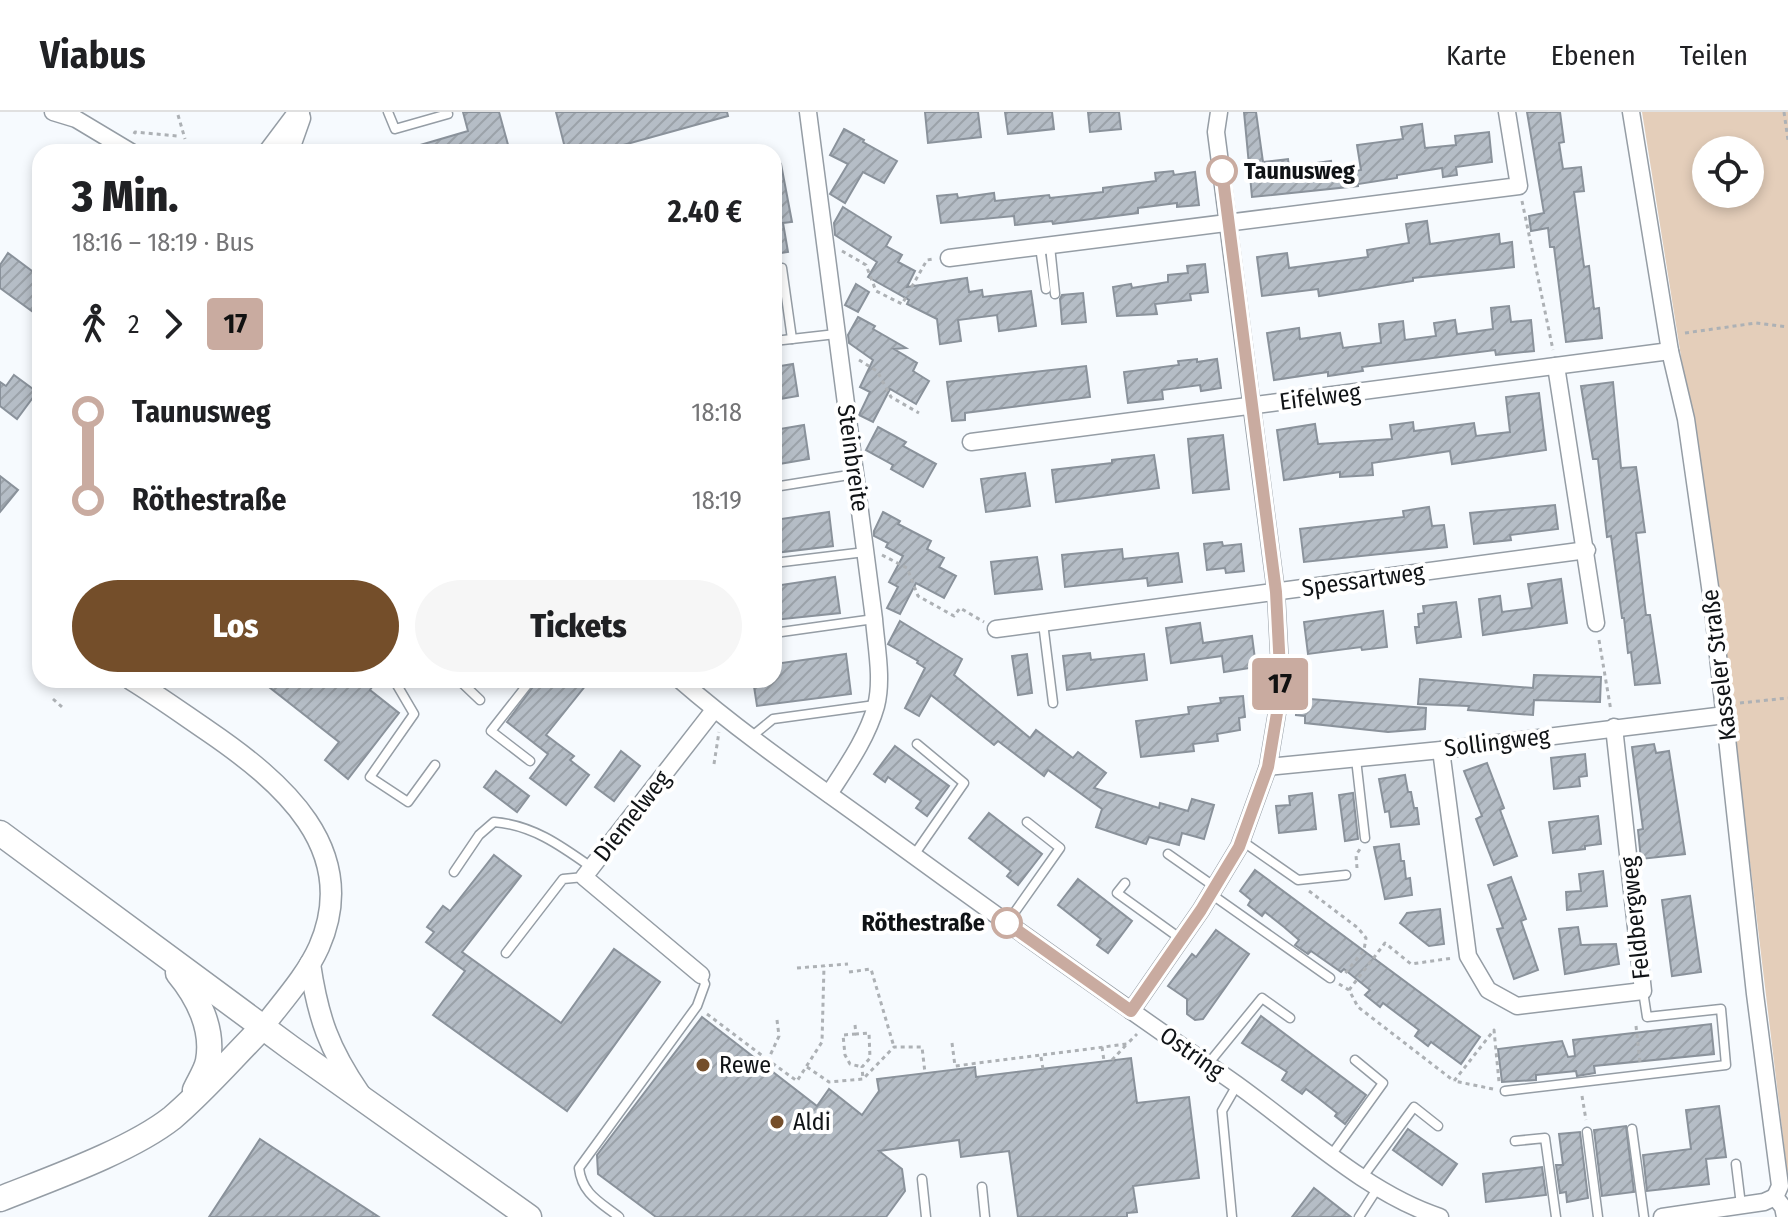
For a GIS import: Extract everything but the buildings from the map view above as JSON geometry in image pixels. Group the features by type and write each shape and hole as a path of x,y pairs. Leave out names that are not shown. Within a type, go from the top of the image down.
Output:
{"main road":[{"path":"0,833 263,1027 529,1217"},
{"path":"158,950 195,997 206,1025 208,1063 191,1099"},
{"path":"0,1199 127,1144 170,1119 263,1027"}],"street":[{"path":"53,112 76,119 119,144"},
{"path":"275,144 301,112"},
{"path":"291,144 301,112"},
{"name":"Steinbreite","path":"808,112 874,619 876,705 864,737 829,794"},
{"path":"1131,1011 1213,890 1242,841 1268,767 1281,689 1276,592 1216,132 1219,112"},
{"path":"949,258 1519,186 1507,112"},
{"name":"Kasseler Straße","path":"1631,112 1669,344 1686,419 1725,710 1755,994 1780,1186 1775,1197 1783,1207 1785,1217"},
{"name":"Eifelweg","path":"971,442 1556,366 1669,344"},
{"path":"1556,366 1596,623"},
{"name":"Spessartweg","path":"996,629 1587,550"},
{"path":"148,688 258,768 293,800 311,824 323,848 330,878 327,923 319,947 263,1027"},
{"name":"Ostring","path":"689,688 720,714 914,856 1208,1064 1377,1189 1418,1214 1440,1217"},
{"name":"Sollingweg","path":"1268,767 1441,750 1725,710"},
{"name":"Diemelweg","path":"701,975 588,872 720,714"},
{"name":"Feldbergweg","path":"1441,750 1468,956 1488,990 1517,1006 1638,992 1614,727"},
{"path":"310,964 320,1021 347,1075 364,1100"},
{"path":"1662,1217 1697,1214 1764,1202 1775,1197"}],"lane":[{"path":"388,112 395,129 448,114"},
{"path":"1045,246 1046,289"},
{"path":"1045,246 1055,294"},
{"path":"782,268 792,339"},
{"path":"782,340 837,341"},
{"path":"782,486 855,474"},
{"path":"782,562 865,549"},
{"path":"782,632 874,619"},
{"path":"1043,623 1053,703"},
{"path":"399,688 414,714 370,777 408,802 435,765"},
{"path":"467,688 480,700"},
{"path":"525,688 491,731 530,761"},
{"path":"751,737 773,719 876,705"},
{"path":"914,856 964,783 917,744"},
{"path":"1356,758 1365,838"},
{"path":"454,872 479,835 494,822 512,823 540,833 588,872"},
{"path":"1007,923 1060,848 1027,822"},
{"path":"1242,841 1298,880 1346,875"},
{"path":"1168,854 1334,980"},
{"path":"506,953 563,879 588,872"},
{"path":"1125,883 1117,893 1181,939"},
{"path":"619,1217 589,1193 581,1182 579,1168 697,1006 705,984 701,975"},
{"path":"1505,1091 1726,1065 1721,1009 1647,1017 1638,992"},
{"path":"1208,1064 1262,998 1290,1018"},
{"path":"1332,1154 1383,1083 1355,1060"},
{"path":"1232,1217 1222,1111 1237,1085"},
{"path":"1362,1178 1414,1107 1438,1126"},
{"path":"1632,1129 1644,1217"},
{"path":"1587,1132 1598,1217"},
{"path":"1515,1141 1545,1138 1556,1217"},
{"path":"1736,1164 1741,1205"},
{"path":"922,1179 926,1217"},
{"path":"982,1187 985,1217"},
{"path":"1359,1217 1377,1189"}],"path":[{"path":"1784,112 1788,140"},
{"path":"178,115 185,139"},
{"path":"132,144 135,132 177,136"},
{"path":"1519,186 1556,366"},
{"path":"825,242 866,265 876,291 902,304 927,260 949,258"},
{"path":"1669,344 1756,323 1788,327"},
{"path":"837,341 877,371 891,397 919,413"},
{"path":"865,549 907,568 918,596 954,616 960,608 996,629"},
{"path":"1596,623 1614,727"},
{"path":"1725,710 1788,698"},
{"path":"53,699 62,707"},
{"path":"714,764 720,714"},
{"path":"1358,871 1356,855 1365,838"},
{"path":"1298,880 1358,928 1366,938 1364,950 1334,980 1349,990 1358,1007 1454,1081 1500,1091 1494,1030 1454,1081"},
{"path":"1349,990 1385,943 1411,964 1468,956"},
{"path":"797,968 848,964"},
{"path":"793,1087 822,1042 824,966"},
{"path":"849,972 871,969 894,1047"},
{"path":"1638,992 1641,1074"},
{"path":"697,1006 797,1081"},
{"path":"768,1060 779,1036 777,1020"},
{"path":"1112,1060 1148,1022"},
{"path":"855,1025 856,1034"},
{"path":"862,1067 850,1064 845,1055 843,1035 869,1033 870,1058 862,1067 863,1079"},
{"path":"952,1043 955,1066 1127,1044"},
{"path":"807,1066 829,1082 863,1079 894,1047 922,1047 925,1073"},
{"path":"1102,1047 1104,1061"},
{"path":"1041,1056 1043,1069"},
{"path":"1581,1083 1587,1132"}],"shaded area":[{"path":"1642,112 1788,112 1788,1178 1714,563"}],"bus line":[{"name":"17","path":"1007,923 1131,1011 1201,910 1239,847 1268,767 1281,689 1276,592 1222,171"}],"place":[{"name":"Taunusweg","path":"1222,171"},
{"name":"Röthestraße","path":"1007,923"},
{"name":"Rewe","path":"703,1065"},
{"name":"Aldi","path":"777,1122"}]}
